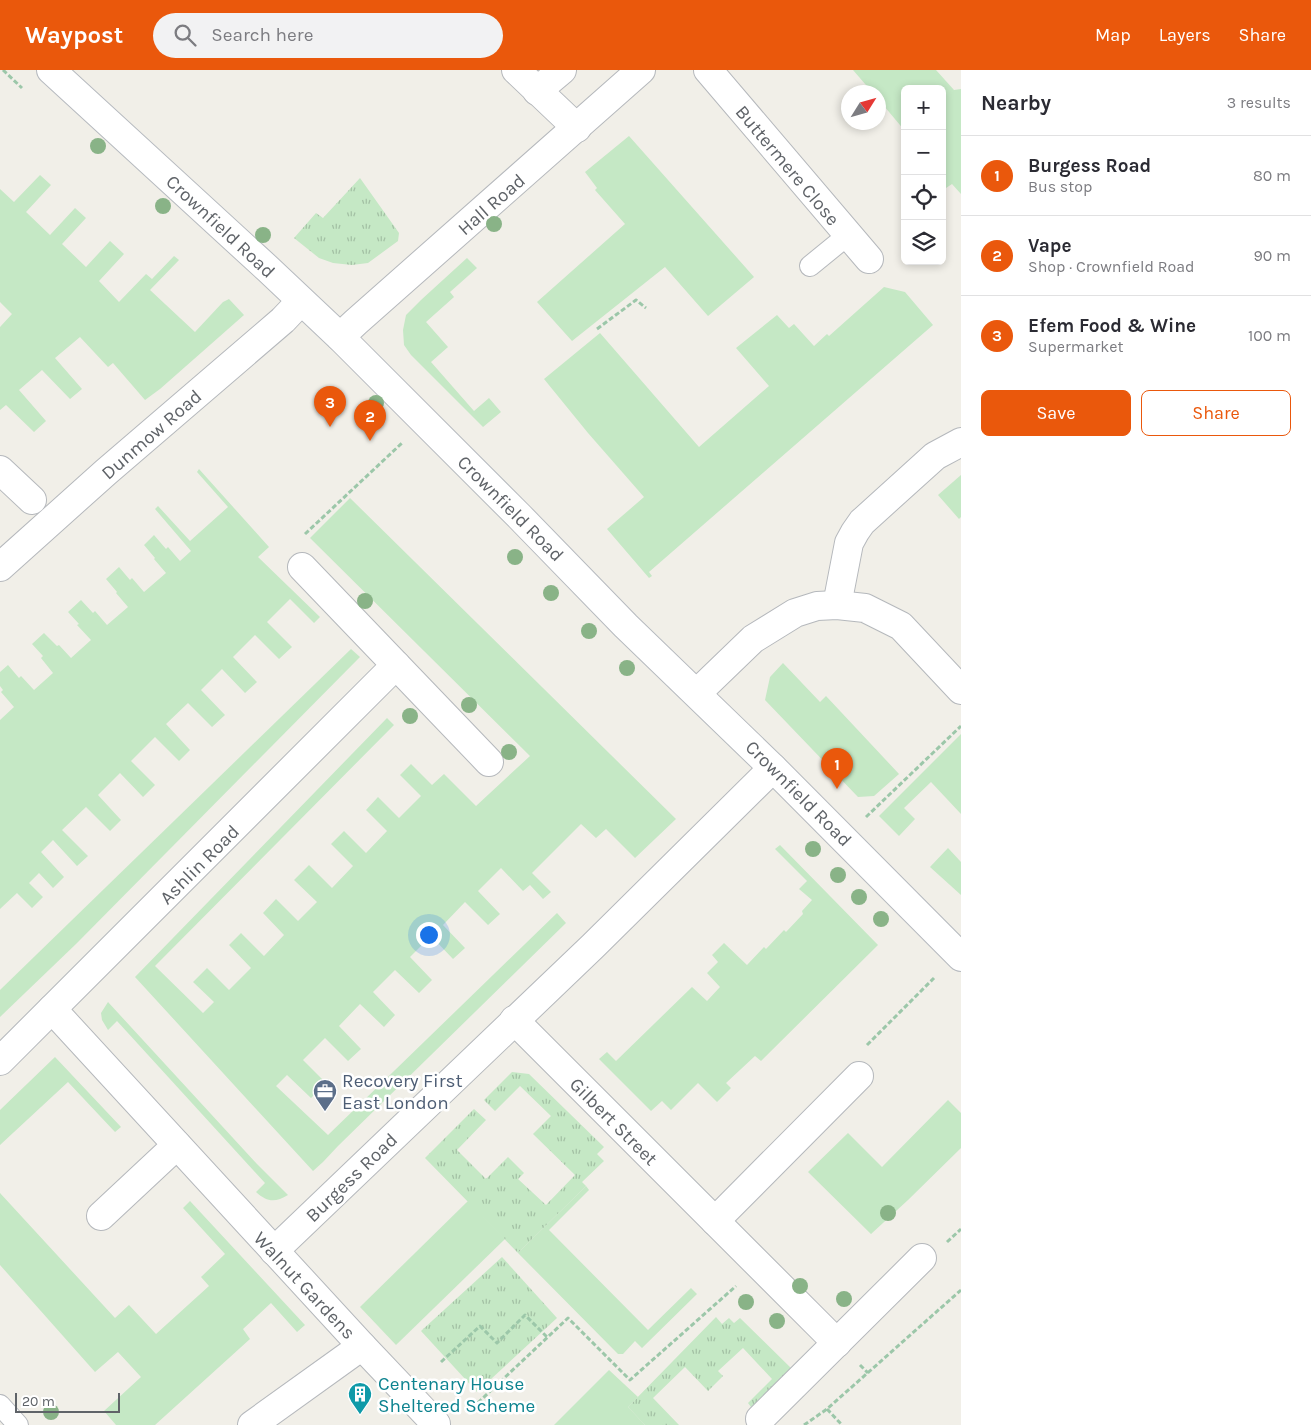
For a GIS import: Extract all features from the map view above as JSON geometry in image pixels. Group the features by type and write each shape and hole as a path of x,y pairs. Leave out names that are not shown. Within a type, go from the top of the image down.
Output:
{"street":[{"name":"Crownfield Road","path":"51,70 268,269 340,338 626,626 774,768 961,957"},
{"path":"516,70 577,128"},
{"path":"537,91 562,70"},
{"name":"Hall Road","path":"340,338 641,70"},
{"name":"Buttermere Close","path":"708,70 869,259"},
{"name":"Dunmow Road","path":"0,567 106,472 283,320 301,301"},
{"path":"837,605 849,543 862,522 935,456 961,442"},
{"path":"0,470 32,500"},
{"path":"302,566 490,762"},
{"path":"697,693 753,639 795,613 817,606 837,605 865,608 901,626 961,690"},
{"name":"Ashlin Road","path":"0,1061 396,665"},
{"name":"Burgess Road","path":"274,1251 592,946 774,768"},
{"name":"Walnut Gardens","path":"52,1009 436,1424"},
{"name":"Gilbert Street","path":"514,1020 837,1343"},
{"path":"715,1221 859,1076"},
{"path":"102,1216 177,1145"},
{"path":"760,1419 922,1258"},
{"path":"252,1425 362,1346"}],"lane":[{"path":"810,266 848,235"},
{"path":"0,1405 18,1425"}],"path":[{"path":"597,329 636,300 646,308"},
{"path":"303,536 406,439"},
{"path":"864,819 961,726"},
{"path":"859,1076 850,1063 934,978"},
{"path":"465,1415 568,1318 630,1380 759,1266"},
{"path":"804,1425 827,1410 961,1290"},
{"path":"441,1362 480,1326 497,1343 525,1316 547,1337"},
{"path":"827,1410 842,1425"}],"green space":[{"path":"853,70 936,70 954,90 961,89 961,194 952,184 946,188 946,85 901,85 901,126 886,108 886,85 866,85"},
{"path":"629,136 754,277 708,316 665,267 572,341 537,302 625,224 595,190 597,188 585,172"},
{"path":"40,175 51,185 26,212 50,235 75,208 86,218 62,244 86,267 110,241 124,254 99,281 119,302 146,274 152,279 174,256 179,260 150,290 195,332 223,302 229,299 244,315 145,400 113,363 108,367 80,337 55,358 82,389 70,399 42,370 19,390 46,421 34,432 6,405 0,410 0,327 12,314 0,302 0,189 14,202"},
{"path":"360,178 399,233 398,241 368,263 352,265 333,263 319,258 294,238 316,213 323,218"},
{"path":"467,258 477,268 450,292 454,297 426,322 448,347 431,362 474,411 489,398 501,412 483,427 411,355 404,345 403,330 406,315"},
{"path":"884,287 905,292 933,325 649,572 652,576 649,578 607,529 644,497 544,379 600,333 699,447 769,386 736,348 777,315 789,328 794,324 814,346 827,334 829,336"},
{"path":"199,469 269,547 258,557 320,617 314,623 290,599 267,622 292,647 279,659 255,635 233,657 257,682 245,693 222,669 201,690 225,715 212,727 188,703 166,724 190,750 179,761 155,737 131,761 155,785 143,797 120,773 98,795 121,820 110,831 86,807 62,830 88,856 77,866 53,840 41,852 64,877 53,888 39,873 29,883 43,897 32,908 17,893 0,909 0,720 14,707 1,692 3,690 0,686 0,672 8,665 19,678 21,676 34,690 53,673 41,658 43,656 32,644 44,633 71,658 91,640 68,612 81,600 93,613 95,611 107,625 128,607 106,579 119,567 144,592 166,573 144,545 154,535 180,561 191,551 155,509 158,506 190,541 228,507 197,472"},
{"path":"961,475 961,517 959,519 938,495"},
{"path":"350,498 676,819 635,858 606,829 596,838 581,824 532,873 551,892 543,899 530,885 523,891 501,868 478,891 500,914 488,925 465,902 443,925 465,948 453,959 431,936 410,957 432,980 419,993 395,970 373,992 395,1015 384,1027 360,1004 339,1026 361,1049 348,1061 325,1038 303,1060 326,1083 311,1098 287,1075 276,1086 328,1135 557,913 566,923 313,1171 135,977 387,718 394,725 155,966 203,1013 214,1002 193,982 207,968 229,990 251,968 229,945 241,933 264,956 284,935 263,913 276,899 298,921 317,902 294,880 309,865 332,888 353,866 331,844 344,831 366,853 387,831 366,810 378,797 399,818 421,796 400,775 411,764 432,785 444,774 476,806 530,756 310,538"},
{"path":"351,649 360,657 76,944 0,1017 0,990"},
{"path":"783,663 820,702 826,696 899,774 874,796 858,797 765,700 770,677"},
{"path":"961,734 961,814 931,782 904,808 915,819 899,836 879,816"},
{"path":"780,845 878,945 761,1061 755,1056 726,1083 731,1088 717,1102 698,1083 671,1110 662,1101 651,1111 599,1059 607,1052 616,1061 692,987 707,1001 720,987 707,973 718,962 712,955 724,943 747,965 784,930 786,932 803,914 802,911 812,900 799,889 807,881 775,849"},
{"path":"948,848 961,862 961,895 930,867"},
{"path":"108,1002 257,1164 288,1195 271,1200 264,1198 256,1192 265,1183 117,1021 108,1030 102,1020 101,1013"},
{"path":"55,1057 121,1127 115,1132 68,1082 0,1145 0,1110"},
{"path":"512,1072 529,1074 604,1147 597,1154 604,1161 582,1182 586,1186 518,1253 425,1158 474,1109 486,1120 457,1150 486,1179 508,1157 524,1173 518,1179 546,1205 575,1175 533,1134 551,1116 520,1086 495,1111 484,1100"},
{"path":"948,1100 961,1113 961,1148 871,1234 808,1172 848,1133 882,1167"},
{"path":"586,1186 589,1190 549,1230 648,1330 691,1288 697,1294 642,1348 635,1341 623,1354 618,1354 518,1253"},
{"path":"0,1193 115,1318 129,1305 156,1334 209,1286 201,1277 225,1254 183,1208 190,1201 305,1325 297,1332 271,1303 243,1329 250,1339 155,1425 116,1425 104,1411 141,1377 118,1352 95,1372 0,1265"},
{"path":"468,1201 505,1239 396,1345 360,1307"},
{"path":"502,1257 557,1318 477,1392 421,1331"},
{"path":"716,1317 722,1324 729,1318 734,1323 740,1318 793,1370 754,1411 748,1403 772,1379 743,1348 718,1371 723,1376 708,1391 685,1367 653,1398 679,1425 645,1425 628,1407"},
{"path":"609,1370 638,1397 628,1407 645,1425 554,1425"}],"place":[{"name":"Efem Food & Wine","path":"330,427"},
{"name":"Vape","path":"370,441"},
{"name":"Burgess Road","path":"837,789"},
{"name":"Recovery First East London","path":"325,1112"},
{"name":"Centenary House Sheltered Scheme","path":"360,1415"}]}
